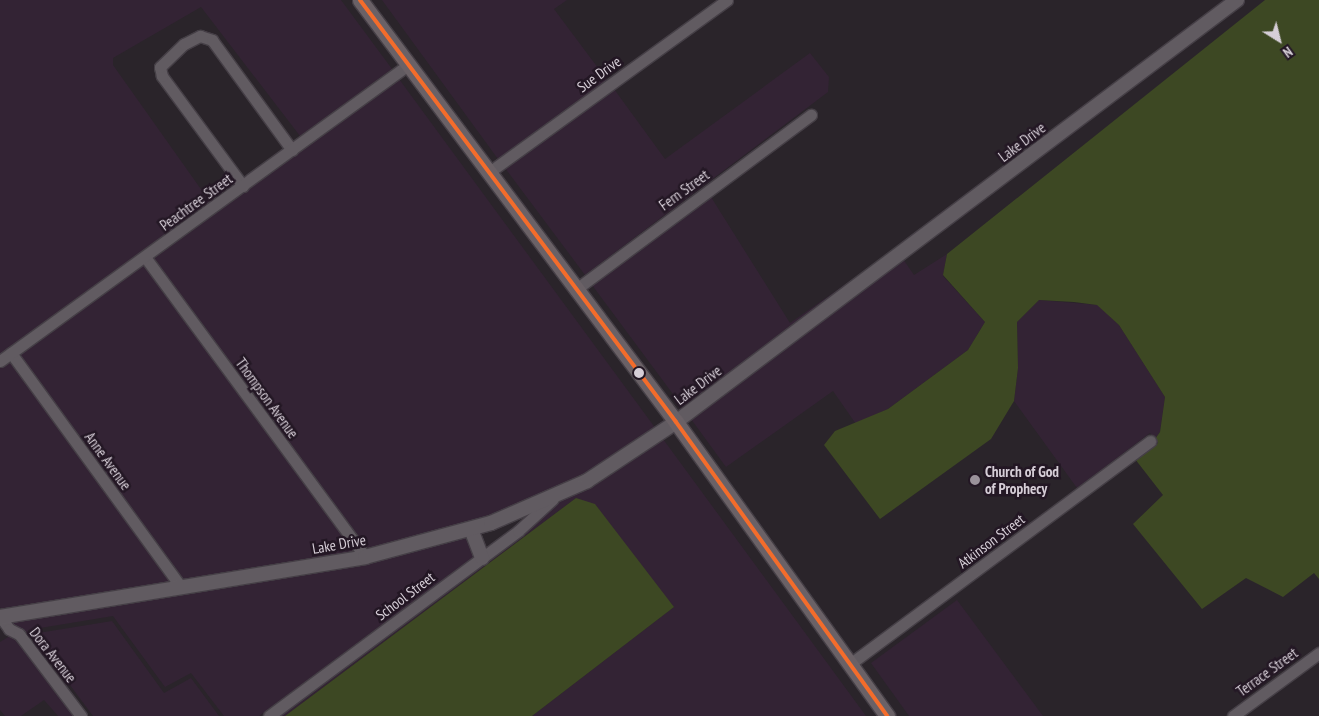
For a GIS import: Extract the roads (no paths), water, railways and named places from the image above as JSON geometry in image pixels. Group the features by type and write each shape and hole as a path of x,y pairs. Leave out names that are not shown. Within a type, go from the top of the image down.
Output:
{"main road":[{"path":"360,0 575,290 676,422 888,716"}],"street":[{"name":"Sue Drive","path":"488,173 727,0"},
{"name":"Lake Drive","path":"0,617 365,557 471,529 555,496 604,471 676,422 1237,0"},
{"path":"243,186 162,76 160,67 184,44 200,36 212,40 292,150"},
{"name":"Peachtree Street","path":"0,361 408,65"},
{"name":"Fern Street","path":"575,290 811,115"},
{"name":"Thompson Avenue","path":"145,257 365,557"},
{"name":"Anne Avenue","path":"11,353 180,586"},
{"name":"Atkinson Street","path":"850,664 1150,441"},
{"name":"School Street","path":"269,716 518,531 555,496"},
{"path":"471,529 482,558"},
{"name":"Dora Avenue","path":"0,617 5,632 19,634 81,716"},
{"name":"Terrace Street","path":"1233,716 1319,653"}],"place":[{"name":"Church of God of Prophecy","path":"975,480"}]}
